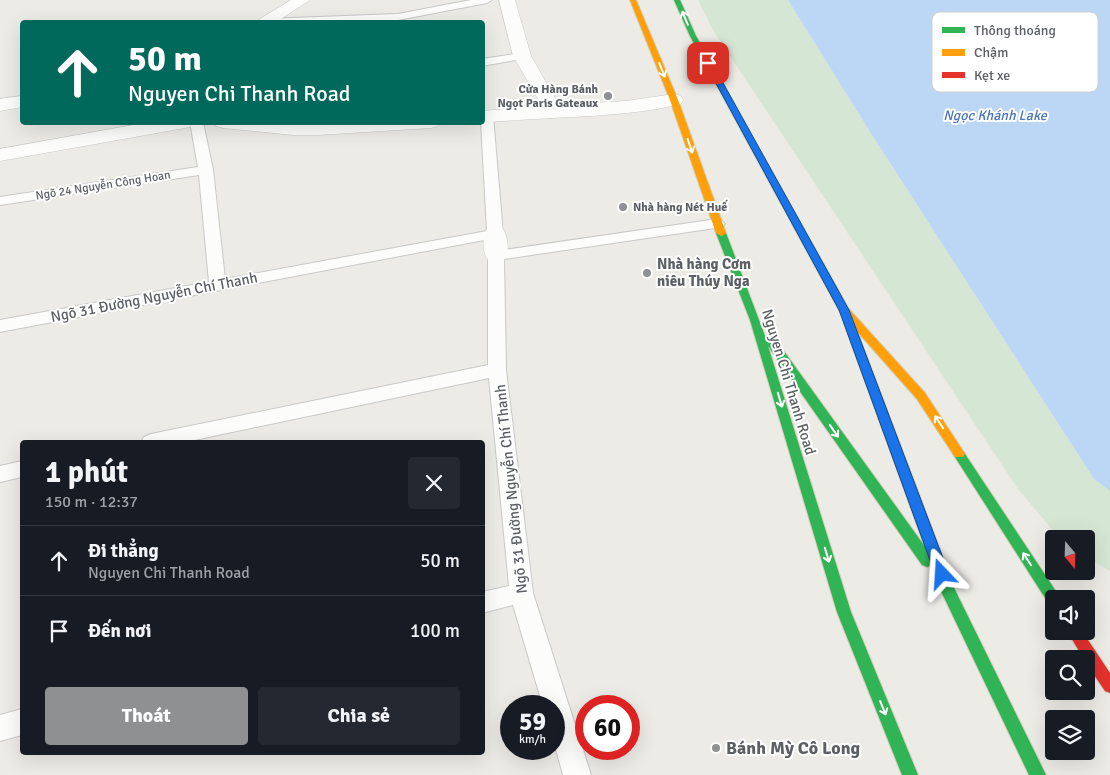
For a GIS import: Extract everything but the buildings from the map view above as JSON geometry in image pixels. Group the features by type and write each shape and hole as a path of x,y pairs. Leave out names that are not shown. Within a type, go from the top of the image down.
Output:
{"main road":[{"name":"Nguyen Chi Thanh Road","path":"633,0 674,100 717,224 755,320 844,612 910,775"},
{"path":"678,0 693,36 844,310 948,591 1038,775"},
{"path":"844,310 922,396 1048,590"},
{"path":"755,320 948,591"},
{"path":"1080,640 1110,686"}],"street":[{"path":"269,20 302,0"},
{"path":"507,0 522,56 553,110"},
{"path":"485,116 553,110 634,107 674,100"},
{"path":"0,105 20,102"},
{"path":"0,155 168,125"},
{"path":"276,125 353,128 392,125"}],"lane":[{"path":"319,20 398,17 487,0"},
{"path":"485,62 522,56"},
{"path":"485,116 495,244"},
{"path":"197,125 206,170 218,286"},
{"name":"Ngõ 24 Nguyễn Công Hoan","path":"0,201 206,170"},
{"name":"Ngõ 31 Đường Nguyễn Chí Thanh","path":"0,326 218,286 495,244 717,224"},
{"name":"Ngõ 31 Đường Nguyễn Chí Thanh","path":"495,244 497,370 521,593 577,775"},
{"path":"161,440 497,370"},
{"path":"0,474 20,470"},
{"path":"485,602 521,593"},
{"path":"0,728 20,723"}],"green space":[{"path":"698,0 788,0 872,135 1094,479 1110,491 1110,571 1095,562 1095,530 1052,530 1018,489 714,32"}],"water":[{"name":"Ngọc Khánh Lake","path":"788,0 1110,0 1110,491 1094,479 872,135"}],"traffic: fast":[{"path":"677,0 693,36 832,288"},
{"path":"721,233 755,320 844,612 910,775"},
{"path":"769,339 927,561"},
{"path":"959,454 1047,590"},
{"path":"936,558 948,591 1038,775"}],"traffic: slow":[{"path":"633,0 674,100 721,233"},
{"path":"832,288 844,310 921,396 959,454"}],"traffic: jam":[{"path":"849,323 936,558"},
{"path":"1080,640 1110,686"}],"place":[{"name":"Cửa Hàng Bánh Ngọt Paris Gateaux","path":"608,96"},
{"name":"Nhà hàng Nét Huế","path":"623,207"},
{"name":"Nhà hàng Cơm niêu Thúy Nga","path":"647,273"},
{"name":"Bánh Mỳ Cô Long","path":"716,748"}],"route":[{"path":"708,63 844,310 942,574"}]}
